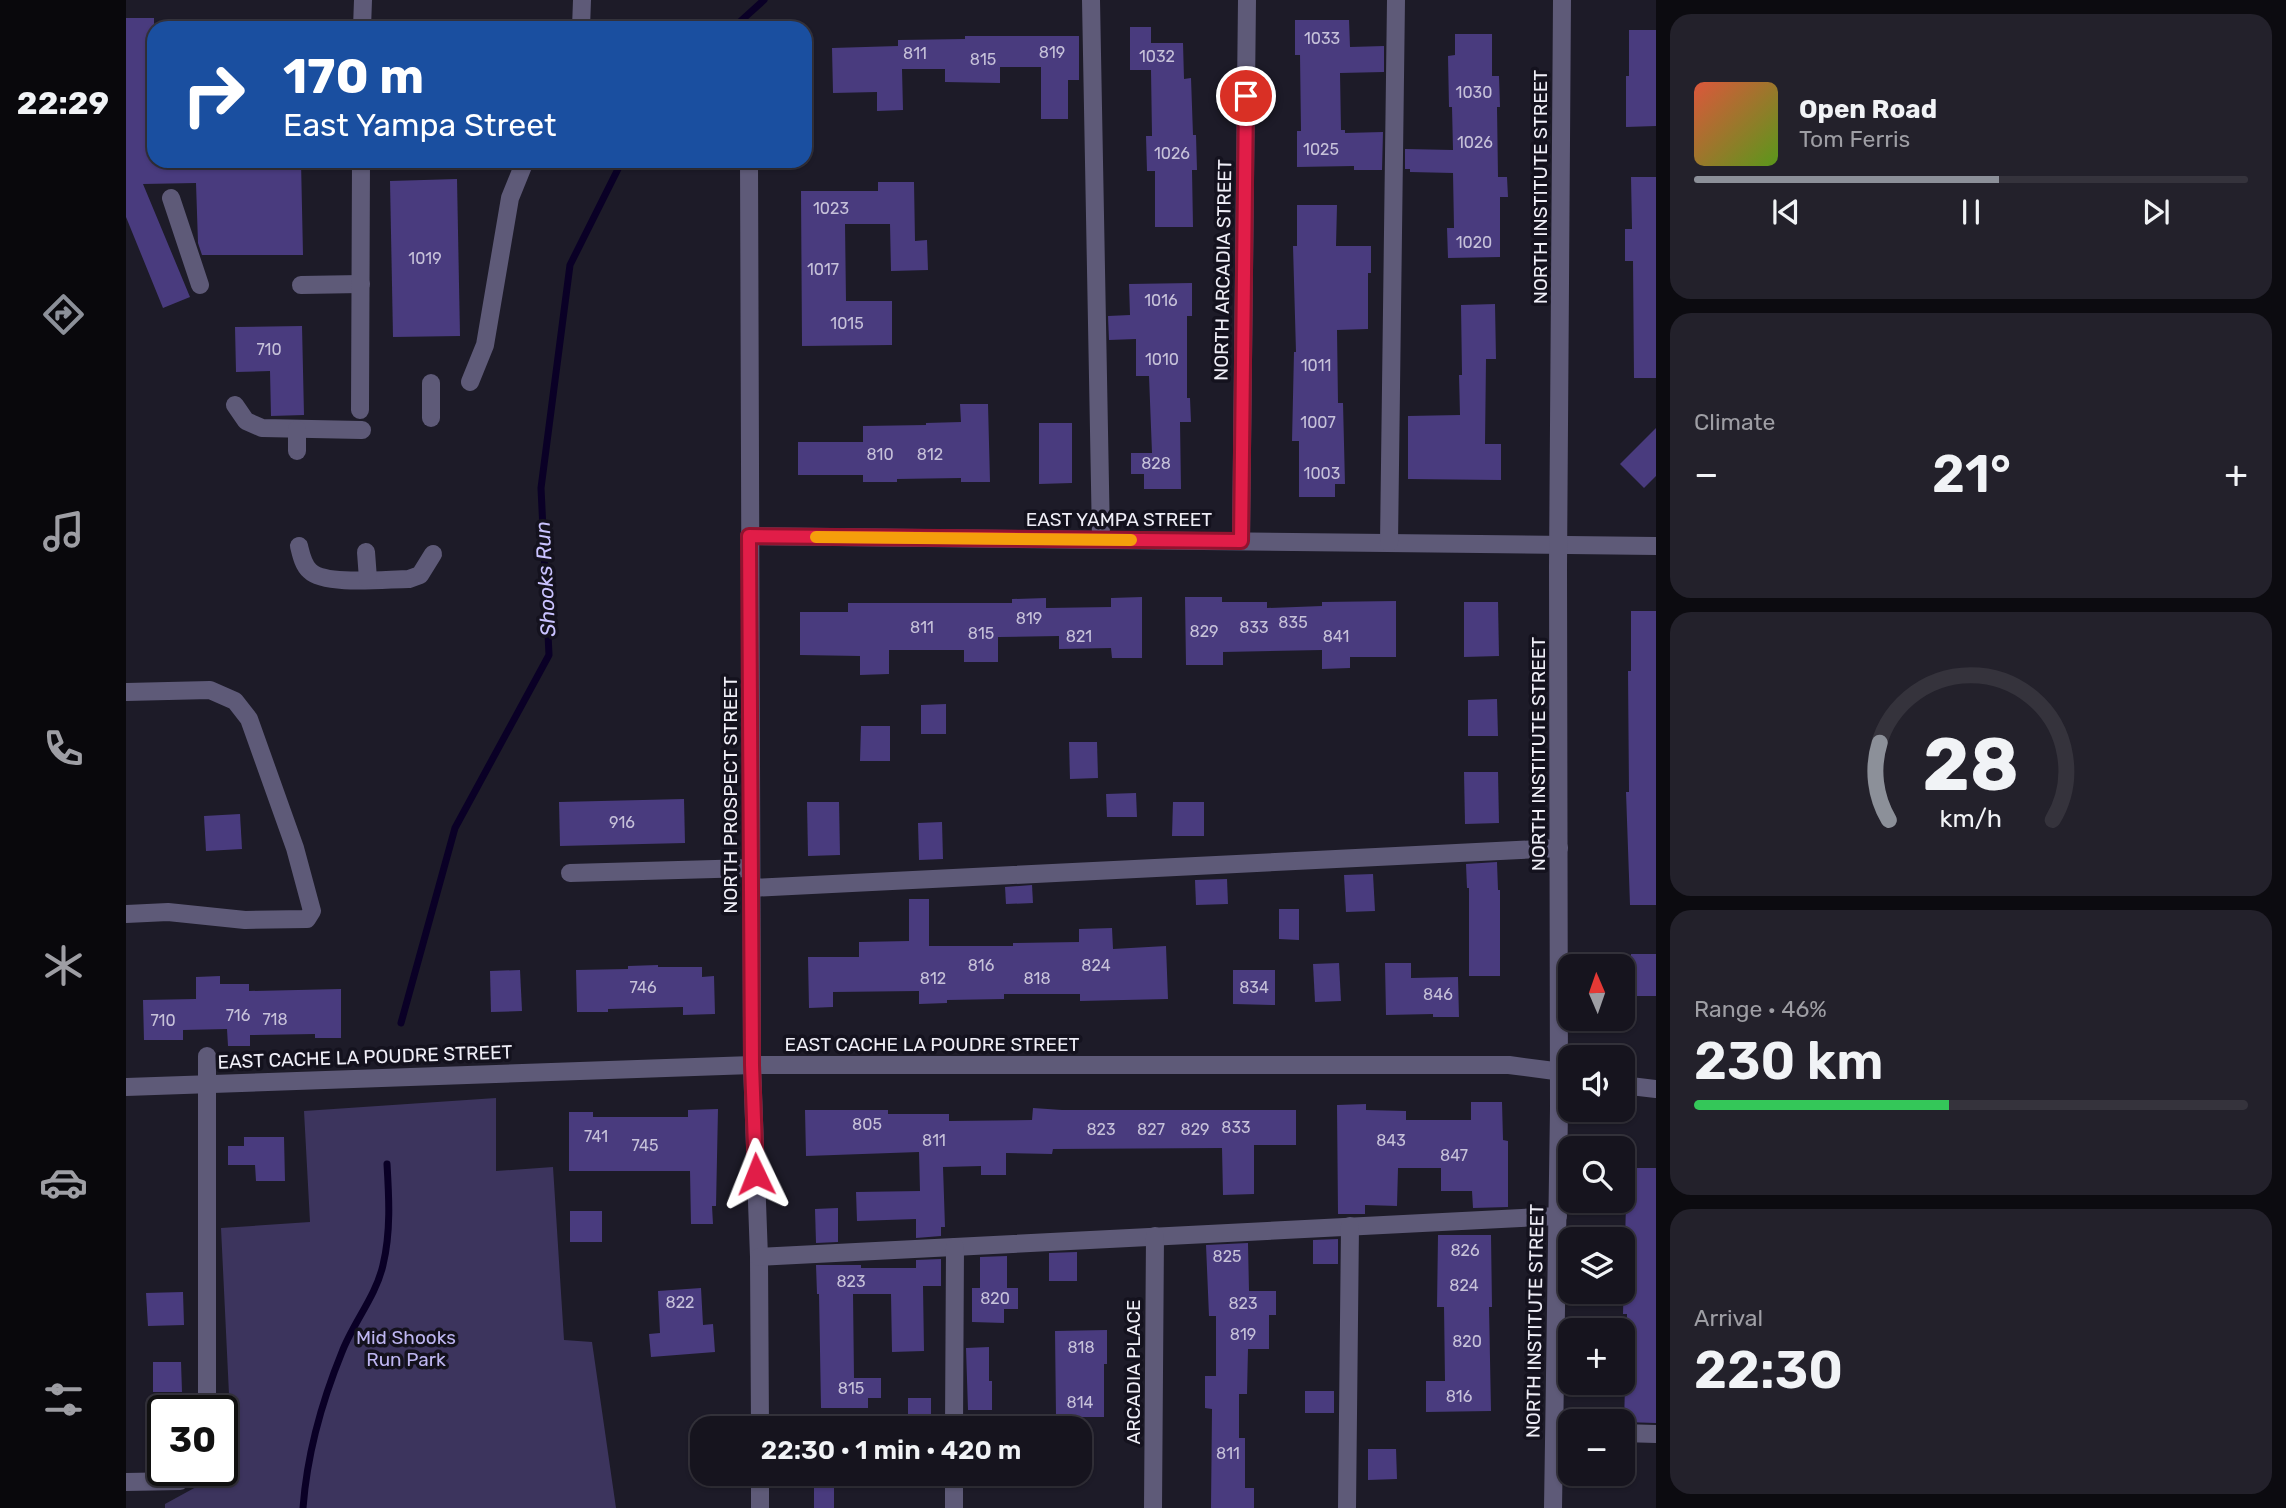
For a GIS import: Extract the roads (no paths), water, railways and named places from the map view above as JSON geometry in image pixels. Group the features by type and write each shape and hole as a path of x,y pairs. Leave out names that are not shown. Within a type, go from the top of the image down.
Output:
{"street":[{"path":"362,21 363,0"},
{"path":"581,21 582,0"},
{"path":"1091,0 1101,540"},
{"name":"NORTH ARCADIA STREET","path":"1241,541 1247,0"},
{"path":"1390,543 1396,0"},
{"name":"NORTH INSTITUTE STREET","path":"1562,0 1559,848 1564,1045"},
{"path":"360,410 361,168"},
{"path":"470,382 485,345 510,198 522,168"},
{"name":"NORTH PROSPECT STREET","path":"749,168 752,1065 759,1258 760,1416"},
{"path":"171,198 200,285"},
{"path":"301,285 361,284"},
{"path":"431,383 431,418"},
{"path":"234,405 246,421 262,428 362,430"},
{"path":"297,429 298,451"},
{"name":"EAST YAMPA STREET","path":"749,536 1656,546"},
{"path":"299,545 302,559 310,572 327,579 409,579 420,575 433,554"},
{"path":"366,552 368,579"},
{"path":"126,692 210,690 235,701 249,719 295,848 312,911 307,919 245,920 168,912 126,914"},
{"path":"751,888 1559,848"},
{"path":"570,873 751,868"},
{"path":"207,1056 207,1395"},
{"name":"EAST CACHE LA POUDRE STREET","path":"126,1087 752,1065 1509,1065 1558,1071"},
{"path":"1635,1086 1656,1088"},
{"name":"NORTH INSTITUTE STREET","path":"1562,1409 1558,1216 1563,1122"},
{"path":"759,1258 1558,1216"},
{"path":"1347,1508 1350,1226"},
{"name":"ARCADIA PLACE","path":"1153,1508 1155,1236"},
{"path":"954,1416 955,1247"},
{"path":"1635,1433 1656,1434"},
{"name":"NORTH INSTITUTE STREET","path":"1553,1508 1558,1466"},
{"path":"126,1482 147,1480"},
{"path":"760,1486 760,1508"},
{"path":"954,1486 954,1508"}],"waterway":[{"name":"Shooks Run","path":"741,21 764,0"},
{"name":"Shooks Run","path":"401,1023 455,828 549,655 541,488 570,265 618,168"},
{"name":"Shooks Run","path":"303,1508 316,1428 328,1390 347,1341 375,1288 386,1253 389,1202 387,1164"}],"park label":[{"name":"Mid Shooks Run Park","path":"406,1348"}]}
